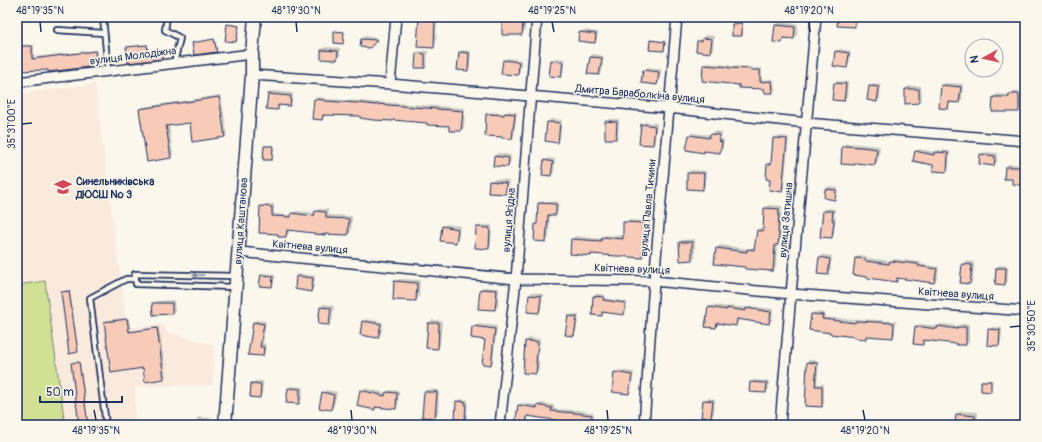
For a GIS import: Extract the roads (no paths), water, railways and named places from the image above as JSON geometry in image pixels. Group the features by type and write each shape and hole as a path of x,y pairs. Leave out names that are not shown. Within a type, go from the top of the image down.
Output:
{"street":[{"name":"вулиця Каштанова","path":"225,425 239,252 255,17"},
{"path":"390,84 396,17"},
{"name":"вулиця Ягідна","path":"500,425 516,279 537,17"},
{"name":"вулиця Павла Тичини","path":"644,425 654,281 677,17"},
{"name":"вулиця Затишна","path":"780,425 816,17"},
{"name":"вулиця Молодіжна","path":"17,82 252,54"},
{"name":"Дмитра Бараболкіна вулиця","path":"252,75 390,84 531,96 668,108 807,123 1025,141"},
{"name":"Квітнева вулиця","path":"239,252 516,279 654,281 791,294 1025,311"}],"lane":[{"path":"103,17 108,71"},
{"path":"167,17 165,30 180,38 174,63"},
{"path":"57,30 104,33"},
{"path":"135,274 236,282 136,284 135,274"},
{"path":"106,425 90,298 126,279 136,279"}],"place":[{"name":"Синельниківська ДЮСШ № 3","path":"63,187"}]}
